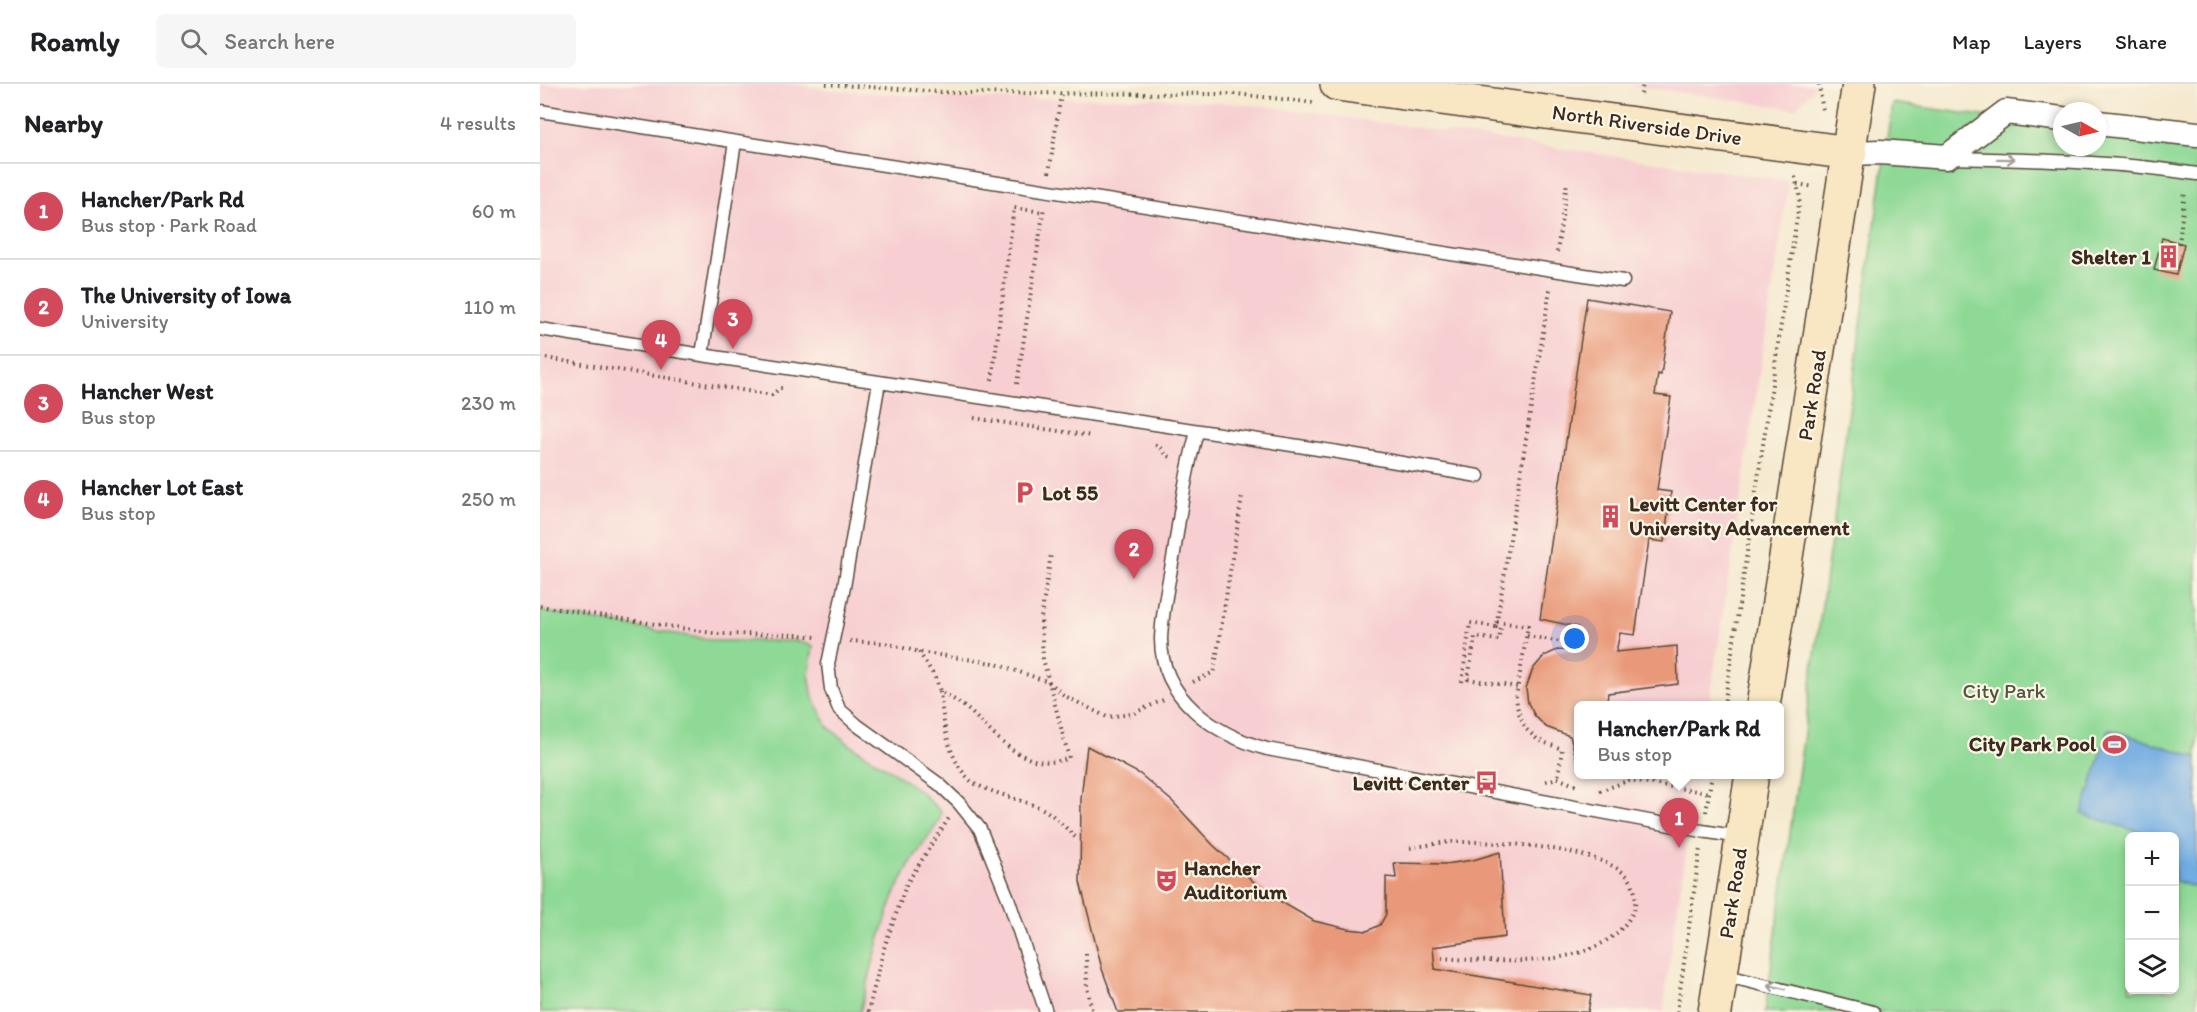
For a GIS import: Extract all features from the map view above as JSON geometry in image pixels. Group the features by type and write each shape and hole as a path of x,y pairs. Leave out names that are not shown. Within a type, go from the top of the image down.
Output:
{"main road":[{"name":"Park Road","path":"1764,701 1859,84"},
{"name":"North Riverside Drive","path":"1328,93 1451,91 1850,153"},
{"name":"Park Road","path":"1715,1012 1751,779"}],"street":[{"path":"1850,153 1880,152 1947,157 2006,112 2053,117"},
{"path":"2107,124 2197,135"}],"lane":[{"path":"540,111 1623,281"},
{"path":"702,355 735,142"},
{"path":"1947,157 2056,160 2192,174"},
{"path":"540,329 1338,452 1478,476"},
{"path":"879,382 844,587 828,664 831,688 839,709 857,725 939,784 980,828 1008,898 1046,1012"},
{"path":"1197,432 1189,460 1161,641 1167,668 1177,690 1197,715 1221,732 1242,742 1267,749 1742,837"},
{"path":"1720,974 1873,1012"}],"path":[{"path":"826,84 957,93 1328,93"},
{"path":"1641,94 1643,84"},
{"path":"1725,701 1800,197 1794,173 1823,114 1819,84"},
{"path":"1011,425 1061,94"},
{"path":"2179,244 2192,174"},
{"path":"1497,625 1567,182"},
{"path":"990,400 1014,208 1043,212"},
{"path":"540,357 772,395"},
{"path":"540,606 719,634 800,635 885,643 919,652 993,663 1049,682 1065,696 1107,717 1157,704 1177,690 1214,672 1242,497"},
{"path":"940,691 957,701 996,738 1023,757 1054,764 1069,758 1044,659 1041,618 1051,554"},
{"path":"1462,682 1470,623 1528,626 1516,697 1518,711 1526,729 1538,740 1562,749 1558,778"},
{"path":"1497,625 1501,628 1499,640 1475,637 1468,679 1518,687"},
{"path":"1527,636 1573,644"},
{"path":"919,652 935,677 940,691 943,728 954,757 972,782 1038,806 1053,816 1075,837"},
{"path":"1537,783 1558,778 1584,790"},
{"path":"1677,1012 1711,779"},
{"path":"1591,791 1599,792 1630,780 1709,793"},
{"path":"868,1012 884,948 907,882 972,782"},
{"path":"1410,848 1452,842 1496,843 1576,855 1610,865 1628,877 1635,891 1635,908 1625,927 1604,943 1574,955 1484,961 1442,958"},
{"path":"1086,954 1087,987 1092,1012"}],"shaded area":[{"path":"540,84 794,84 832,90 912,96 984,99 1156,98 1264,106 1789,181 1710,701 1574,701 1574,779 1697,779 1667,977 1664,1012 540,1012"},
{"path":"1621,84 1818,84 1795,109"}],"green space":[{"name":"City Park","path":"1892,103 2053,126 2053,156 2107,156 2107,134 2197,147 2197,1012 1765,1012"},
{"path":"540,611 717,641 796,641 813,646 809,675 813,698 828,727 850,745 922,793 941,812 939,821 909,865 893,898 860,1012 540,1012"}],"water":[{"path":"2109,729 2197,757 2197,888 2179,882 2179,832 2138,832 2082,814"}],"building":[{"name":"Shelter 1","path":"2162,238 2184,244 2176,275 2154,270"},
{"name":"Levitt Center for University Advancement","path":"1587,298 1670,312 1661,375 1658,374 1655,395 1671,397 1657,490 1671,492 1664,542 1649,540 1635,635 1620,633 1616,652 1677,646 1678,684 1608,693 1607,701 1574,701 1574,750 1570,736 1546,727 1535,716 1528,703 1526,688 1533,669 1544,656 1557,650 1574,651 1578,627 1540,619"},
{"name":"Hancher Auditorium","path":"1087,746 1140,774 1173,802 1213,845 1266,893 1314,921 1367,931 1380,925 1386,914 1386,877 1396,878 1394,863 1446,864 1473,860 1500,852 1505,937 1433,947 1435,969 1591,995 1588,1012 1118,1012 1102,969 1080,882 1081,799"}],"place":[{"name":"Shelter 1","path":"2169,257"},
{"name":"Hancher West","path":"733,349"},
{"name":"Hancher Lot East","path":"661,370"},
{"name":"Lot 55","path":"1024,493"},
{"name":"Levitt Center for University Advancement","path":"1611,516"},
{"name":"The University of Iowa","path":"1134,579"},
{"name":"City Park Pool","path":"2114,744"},
{"name":"Levitt Center","path":"1487,783"},
{"name":"Hancher/Park Rd","path":"1679,848"},
{"name":"Hancher Auditorium","path":"1166,880"}]}
